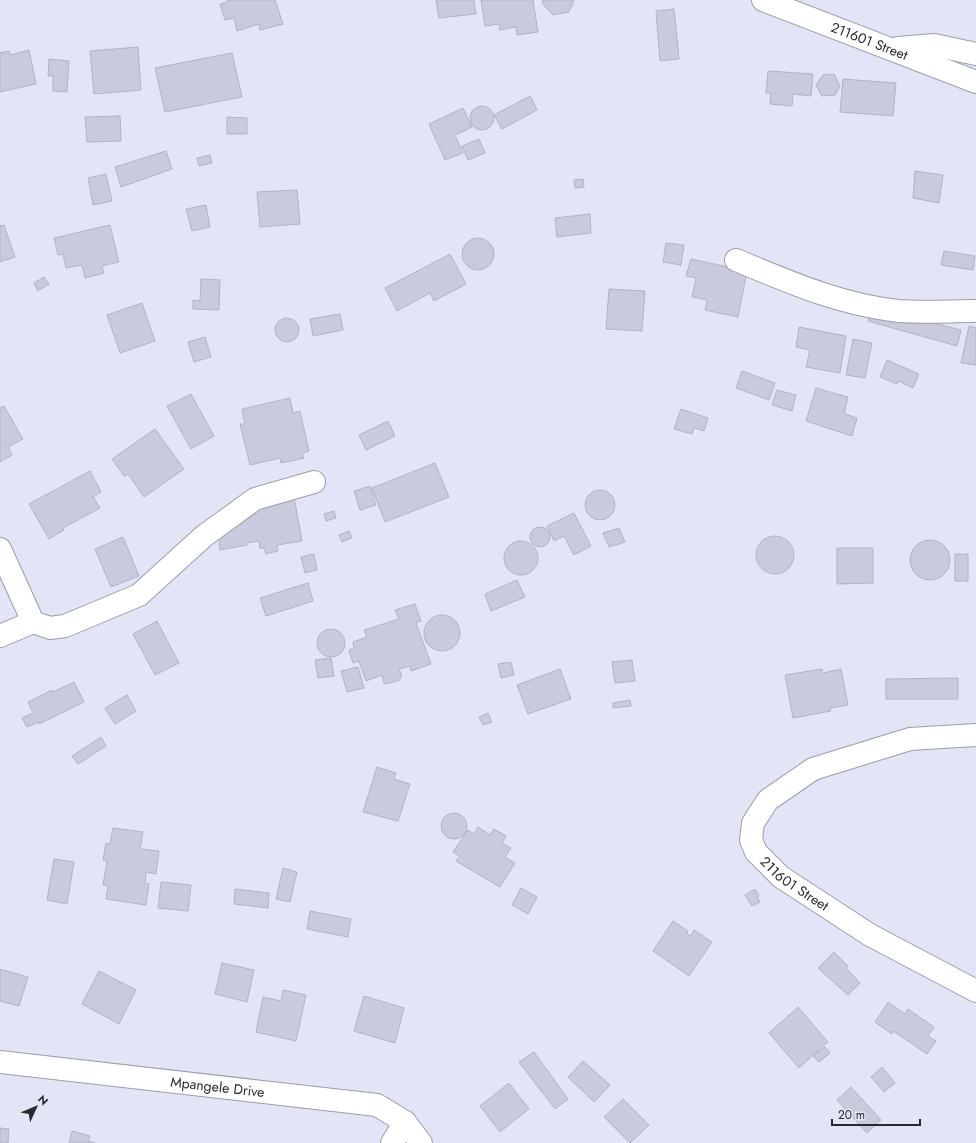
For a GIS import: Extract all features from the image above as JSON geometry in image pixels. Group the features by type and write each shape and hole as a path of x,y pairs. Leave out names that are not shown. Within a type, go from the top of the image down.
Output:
{"street":[{"name":"211601 Street","path":"763,0 976,82"},
{"path":"891,48 934,46 976,54"},
{"path":"736,260 818,294 850,302 900,311 976,311"},
{"path":"0,636 33,622 50,628 65,626 139,595 204,536 254,500 314,482"},
{"path":"0,549 33,622"},
{"name":"211601 Street","path":"976,735 910,739 813,769 768,800 753,823 751,840 756,852 781,877 870,935 976,991"},
{"name":"Mpangele Drive","path":"0,1062 377,1105 406,1122 420,1143"},
{"path":"392,1143 406,1122"}],"building":[{"path":"227,0 275,0 283,24 260,30 259,24 237,31 234,18 225,20 220,4 228,2"},
{"path":"436,0 474,0 476,14 439,18"},
{"path":"481,0 533,0 538,32 517,35 516,27 500,30 499,24 485,26"},
{"path":"543,0 574,0 569,12 553,15 542,3"},
{"path":"674,9 679,59 660,61 656,11"},
{"path":"138,47 141,90 94,94 90,51"},
{"path":"29,50 36,84 0,92 0,53 9,51 10,55"},
{"path":"232,53 242,97 165,112 155,68"},
{"path":"49,59 69,61 67,92 53,91 53,76 48,76"},
{"path":"768,71 813,74 811,96 793,94 792,106 770,104 771,93 766,93"},
{"path":"834,74 840,86 835,95 822,96 816,85 823,75"},
{"path":"843,79 896,83 893,116 840,112"},
{"path":"530,96 537,110 502,129 494,115"},
{"path":"482,106 487,107 493,113 493,123 487,129 482,130 477,129 471,123 470,118 471,113 477,107"},
{"path":"463,108 472,127 455,135 463,153 445,160 429,124"},
{"path":"120,116 121,141 87,142 85,117"},
{"path":"227,117 247,118 247,134 227,134"},
{"path":"479,139 485,153 468,160 462,146"},
{"path":"166,151 172,169 121,187 115,167"},
{"path":"210,155 212,163 199,166 197,158"},
{"path":"915,171 943,175 939,203 913,198"},
{"path":"106,174 112,201 93,205 88,178"},
{"path":"583,179 584,187 575,188 574,180"},
{"path":"297,190 300,224 260,227 257,192"},
{"path":"206,205 210,227 192,231 186,209"},
{"path":"590,214 591,233 557,237 555,218"},
{"path":"4,225 15,257 0,262 0,226"},
{"path":"110,225 119,262 102,266 104,273 85,278 82,265 66,268 63,254 58,255 54,238"},
{"path":"475,238 481,238 491,245 494,254 493,260 487,267 481,270 475,270 465,263 462,257 462,251 469,241"},
{"path":"666,243 684,245 681,265 663,262"},
{"path":"944,251 975,256 973,270 941,265"},
{"path":"450,254 466,284 434,301 430,293 397,311 385,288"},
{"path":"691,259 747,271 738,317 705,310 707,300 692,297 696,278 686,276"},
{"path":"44,277 49,284 38,291 34,283"},
{"path":"201,279 220,280 219,310 193,309 193,300 200,301"},
{"path":"609,289 645,291 642,331 606,329"},
{"path":"142,303 155,341 120,353 107,315"},
{"path":"872,307 961,330 957,346 868,321"},
{"path":"340,314 343,330 313,336 310,319"},
{"path":"287,318 296,321 299,330 296,339 287,342 278,339 275,330 278,321"},
{"path":"969,326 976,328 976,365 961,363"},
{"path":"799,327 846,336 840,373 806,367 810,350 796,347"},
{"path":"205,337 211,357 194,362 188,342"},
{"path":"853,339 872,343 865,378 846,375"},
{"path":"887,360 919,374 913,388 898,381 897,384 880,377"},
{"path":"742,371 775,383 769,400 736,388"},
{"path":"816,388 848,397 844,414 857,418 852,436 806,421"},
{"path":"777,390 796,395 792,411 772,405"},
{"path":"191,394 214,436 191,449 167,406"},
{"path":"290,398 293,413 300,411 309,451 302,453 304,458 281,463 280,458 250,465 240,424 245,424 242,409"},
{"path":"4,406 23,439 8,447 12,455 0,462 0,408"},
{"path":"681,409 708,418 704,431 694,428 692,434 674,429"},
{"path":"388,421 395,436 366,450 359,435"},
{"path":"155,429 184,469 144,497 128,474 124,476 112,459"},
{"path":"435,463 449,497 385,522 372,488"},
{"path":"90,471 101,492 93,497 100,508 63,528 64,530 49,539 29,504"},
{"path":"370,486 376,505 360,510 354,491"},
{"path":"600,490 606,491 614,499 614,511 606,519 600,520 594,519 586,511 585,505 586,499 594,491"},
{"path":"294,497 302,541 277,545 278,551 266,554 264,548 260,548 259,541 220,550 218,527 243,523 241,516 255,514 253,505"},
{"path":"334,511 336,518 326,521 324,514"},
{"path":"574,513 591,546 574,555 564,536 554,541 547,526"},
{"path":"536,527 544,527 550,533 550,541 544,547 536,547 530,541 530,533"},
{"path":"619,528 625,542 609,547 603,533"},
{"path":"349,531 352,538 342,542 339,535"},
{"path":"771,536 779,536 789,541 793,548 793,562 789,569 779,574 771,574 761,569 759,566 756,559 756,551 761,541 764,539"},
{"path":"123,537 139,576 111,587 95,549"},
{"path":"930,540 938,542 944,546 948,552 950,560 948,568 944,574 938,578 930,580 922,578 916,574 912,568 910,560 912,552 916,546 922,542"},
{"path":"524,541 533,546 537,551 537,565 533,570 528,574 518,575 514,574 505,565 504,555 505,551 514,542"},
{"path":"837,548 873,548 873,583 837,584"},
{"path":"314,554 317,570 305,573 301,557"},
{"path":"955,554 968,554 968,581 955,581"},
{"path":"517,580 525,597 491,611 485,594"},
{"path":"308,583 313,601 266,616 260,598"},
{"path":"415,604 421,621 416,623 431,664 411,671 410,666 399,669 402,676 400,677 400,680 386,684 384,683 382,675 366,681 359,661 353,663 349,650 354,648 353,642 367,637 364,630 399,619 395,610"},
{"path":"446,615 455,620 459,626 459,640 455,646 446,651 438,651 429,646 425,640 424,629 429,620 435,616"},
{"path":"157,621 179,663 155,675 133,634"},
{"path":"331,629 337,630 341,633 344,637 344,649 341,653 337,656 331,657 325,656 321,653 318,649 317,643 318,637 321,633 325,630"},
{"path":"331,658 334,676 318,678 315,660"},
{"path":"632,660 635,681 615,683 612,662"},
{"path":"511,662 514,675 501,678 498,664"},
{"path":"358,667 364,688 347,692 341,671"},
{"path":"560,669 571,699 528,714 517,685"},
{"path":"822,669 823,673 841,669 848,705 830,708 831,711 793,718 785,675"},
{"path":"958,678 958,699 886,699 886,679"},
{"path":"74,682 84,702 39,724 39,722 27,727 22,718 33,713 28,702 52,690 53,692"},
{"path":"127,695 136,711 115,724 105,708"},
{"path":"630,700 631,706 613,708 613,703"},
{"path":"488,713 492,722 483,725 479,717"},
{"path":"101,737 106,746 78,764 72,756"},
{"path":"377,767 396,773 394,779 410,784 398,821 363,812"},
{"path":"454,813 463,817 467,826 463,835 454,839 445,835 441,826 445,817"},
{"path":"478,827 490,835 494,829 506,836 502,843 511,848 505,857 515,863 500,887 456,861 460,856 453,852 468,830 474,834"},
{"path":"113,828 143,832 140,849 159,851 156,874 146,872 145,883 149,884 146,905 106,899 108,886 103,885 107,861 103,860 106,843 110,844"},
{"path":"54,859 74,862 67,904 47,900"},
{"path":"283,868 297,872 290,902 276,899"},
{"path":"161,882 191,885 188,911 158,908"},
{"path":"521,888 537,897 528,914 512,905"},
{"path":"235,889 269,893 268,908 234,904"},
{"path":"755,889 759,896 757,897 760,902 752,906 745,895"},
{"path":"310,911 351,919 348,937 307,929"},
{"path":"673,921 688,931 687,934 691,936 694,930 712,942 689,976 653,951"},
{"path":"834,952 848,966 846,968 860,983 848,995 818,968"},
{"path":"222,963 254,970 247,1002 215,994"},
{"path":"0,969 28,977 19,1006 0,1001"},
{"path":"99,971 136,990 119,1024 82,1004"},
{"path":"283,990 306,995 296,1041 256,1032 263,997 281,1001"},
{"path":"364,996 404,1008 395,1043 354,1031"},
{"path":"888,1002 905,1014 908,1009 934,1027 928,1036 936,1041 927,1054 893,1031 892,1034 875,1022"},
{"path":"798,1007 828,1042 799,1068 769,1033"},
{"path":"825,1047 830,1053 819,1062 813,1056"},
{"path":"534,1052 568,1099 555,1109 519,1062"},
{"path":"583,1061 610,1085 594,1102 568,1077"},
{"path":"882,1067 895,1083 884,1092 871,1077"},
{"path":"509,1083 529,1109 500,1132 480,1106"},
{"path":"851,1087 881,1120 867,1133 837,1100"},
{"path":"623,1099 649,1125 630,1143 604,1117"},
{"path":"0,1128 9,1129 8,1143 0,1143"},
{"path":"72,1131 90,1136 88,1141 95,1143 69,1143"}]}
